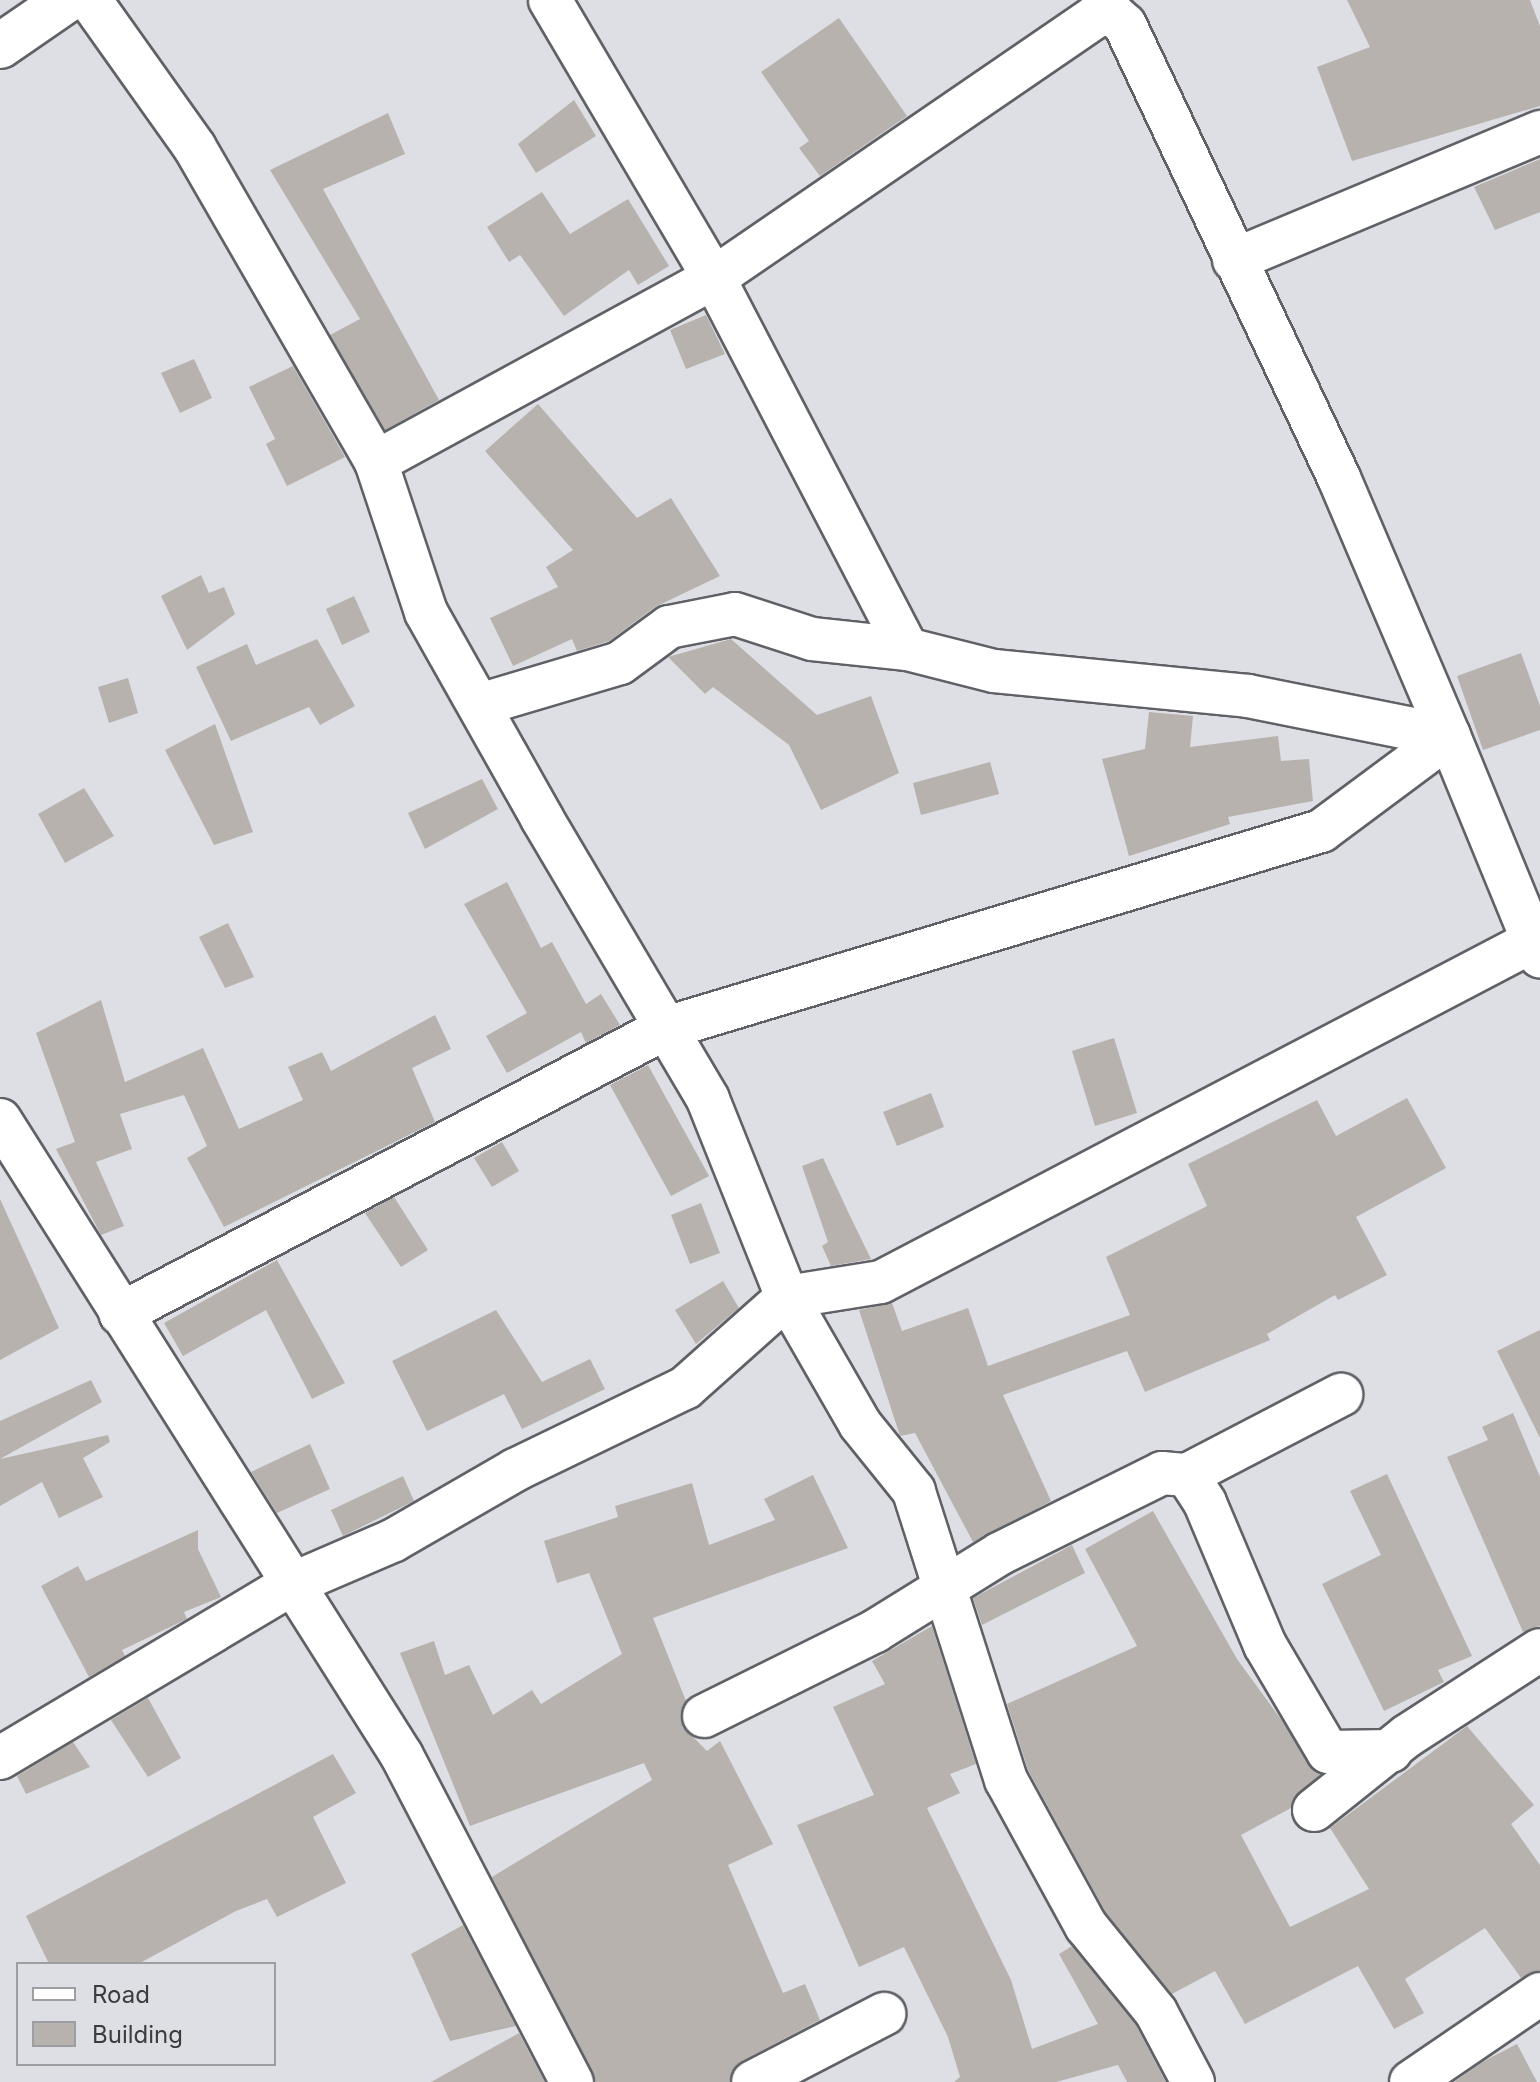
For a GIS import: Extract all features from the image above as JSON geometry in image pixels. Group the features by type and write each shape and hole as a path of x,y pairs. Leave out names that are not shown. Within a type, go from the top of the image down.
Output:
{"highway":[{"path":"0,46 67,0"}],"street":[{"path":"90,0 195,148 376,462 426,612 708,1099 787,1297 860,1424 914,1491 941,1585 1006,1780 1086,1926 1156,2012 1193,2082"},
{"path":"550,0 714,278 863,552 907,649"},
{"path":"0,1758 292,1584 394,1540 515,1470 685,1388 787,1297 881,1282 1537,949 1339,478 1125,25 1113,14 1096,16 714,278 376,462"},
{"path":"1234,260 1540,132"},
{"path":"479,705 620,663 669,627 735,614 812,639 907,649 994,671 1248,696 1449,736"},
{"path":"120,1314 666,1028 1321,831 1449,736"},
{"path":"0,1120 402,1756 572,2082"},
{"path":"704,1716 875,1631 941,1585 1162,1473 1187,1475 1341,1395"},
{"path":"1187,1475 1265,1645 1328,1752 1391,1751"},
{"path":"1314,1810 1391,1751 1540,1650"},
{"path":"1411,2082 1540,1994"},
{"path":"753,2082 884,2014"}],"building":[{"path":"1347,0 1530,0 1540,26 1540,106 1352,161 1317,67 1370,47"},
{"path":"839,18 907,116 820,176 799,148 809,141 761,72"},
{"path":"574,100 596,136 536,173 518,144"},
{"path":"388,113 405,154 323,189 439,400 385,430 330,335 360,319 270,170"},
{"path":"1540,159 1540,212 1495,230 1474,187"},
{"path":"542,192 570,234 628,199 669,266 638,285 629,270 564,316 520,255 509,262 487,227"},
{"path":"706,315 725,354 686,369 670,330"},
{"path":"194,359 212,398 180,413 161,373"},
{"path":"293,366 345,457 287,486 266,444 275,439 249,387"},
{"path":"538,404 637,518 671,498 720,576 655,607 609,641 577,651 572,639 513,666 490,618 558,587 546,567 573,550 485,451"},
{"path":"201,575 209,593 224,587 235,614 187,650 161,596"},
{"path":"354,596 370,632 342,645 326,609"},
{"path":"317,639 355,706 320,725 309,707 231,741 196,667 247,644 256,665"},
{"path":"731,639 817,715 871,696 899,773 821,810 789,745 713,687 705,694 668,657"},
{"path":"1521,653 1540,706 1540,730 1483,750 1457,676"},
{"path":"128,678 138,713 109,723 98,687"},
{"path":"1149,712 1193,716 1190,747 1278,736 1281,761 1309,759 1313,801 1228,817 1230,824 1129,856 1102,759 1145,749"},
{"path":"215,724 253,832 214,845 165,750"},
{"path":"990,762 999,794 921,815 913,783"},
{"path":"482,779 498,809 425,849 408,813"},
{"path":"84,788 114,836 65,863 38,814"},
{"path":"507,882 541,948 552,942 586,1004 601,994 620,1025 586,1043 581,1032 507,1073 486,1036 527,1013 464,904"},
{"path":"228,923 254,977 225,988 199,937"},
{"path":"101,1000 125,1082 203,1048 239,1129 303,1100 288,1067 322,1052 331,1071 435,1015 451,1049 412,1068 435,1122 224,1227 187,1158 207,1146 184,1095 120,1114 132,1149 96,1162 124,1226 101,1235 56,1149 75,1142 36,1033"},
{"path":"1114,1038 1137,1113 1095,1126 1072,1051"},
{"path":"648,1065 709,1176 671,1196 610,1085"},
{"path":"931,1093 944,1127 897,1146 883,1112"},
{"path":"1407,1098 1446,1168 1356,1217 1387,1275 1338,1300 1335,1295 1267,1334 1270,1340 1145,1392 1127,1351 1003,1395 1051,1501 973,1542 915,1433 900,1436 859,1310 892,1303 902,1331 968,1308 988,1366 1130,1315 1106,1257 1207,1206 1188,1164 1317,1100 1336,1136"},
{"path":"502,1142 519,1171 492,1187 474,1158"},
{"path":"823,1158 871,1259 831,1266 822,1246 828,1242 802,1166"},
{"path":"394,1197 428,1250 401,1267 365,1213"},
{"path":"0,1199 59,1328 0,1360"},
{"path":"701,1203 720,1253 690,1264 671,1215"},
{"path":"277,1260 345,1383 312,1399 266,1310 183,1356 164,1323"},
{"path":"723,1281 739,1308 696,1344 675,1310"},
{"path":"496,1310 542,1382 590,1359 605,1389 522,1429 504,1394 427,1431 392,1361"},
{"path":"1540,1330 1540,1438 1497,1351"},
{"path":"91,1380 102,1402 0,1459 0,1421"},
{"path":"1513,1413 1540,1477 1540,1626 1523,1632 1447,1457 1488,1440 1482,1427"},
{"path":"108,1435 110,1442 83,1458 103,1497 59,1518 42,1482 0,1506 0,1459"},
{"path":"310,1444 330,1489 277,1513 251,1472"},
{"path":"1387,1474 1472,1656 1438,1670 1444,1682 1384,1711 1322,1584 1381,1555 1350,1491"},
{"path":"813,1475 848,1548 653,1618 686,1701 683,1727 707,1751 720,1741 773,1844 728,1865 783,1993 805,1984 820,2020 742,2061 729,2082 596,2082 492,1877 652,1780 644,1763 470,1826 400,1653 434,1641 445,1675 469,1665 493,1715 532,1690 541,1704 622,1654 589,1573 557,1583 544,1541 618,1517 615,1506 692,1483 709,1545 775,1520 764,1499"},
{"path":"403,1476 414,1501 343,1536 331,1510"},
{"path":"1153,1511 1237,1659 1321,1774 1291,1808 1241,1835 1290,1927 1369,1889 1330,1828 1467,1726 1534,1805 1511,1824 1540,1865 1540,1970 1521,1978 1485,1928 1405,1979 1424,2013 1394,2029 1358,1966 1245,2024 1215,1971 1172,1994 1106,1913 1028,1770 1007,1704 1137,1646 1085,1549"},
{"path":"198,1530 198,1549 221,1597 184,1612 187,1619 122,1650 125,1656 89,1677 41,1586 78,1566 86,1581"},
{"path":"1072,1545 1085,1573 982,1625 973,1598"},
{"path":"932,1626 976,1764 950,1774 960,1793 927,1808 1011,1980 1032,2049 1098,2024 1059,1954 1072,1946 1136,2025 1166,2082 1127,2082 1118,2065 1056,2082 954,2082 960,2077 948,2037 904,1947 859,1967 797,1825 874,1795 833,1707 885,1684 872,1661"},
{"path":"148,1698 181,1758 148,1777 111,1720"},
{"path":"73,1742 90,1767 26,1794 17,1776"},
{"path":"333,1754 356,1793 313,1817 346,1883 277,1917 267,1899 236,1911 142,1962 48,1962 26,1916"},
{"path":"463,1925 516,2026 450,2041 411,1954"},
{"path":"519,2033 545,2082 431,2082"},
{"path":"1517,2044 1537,2082 1454,2082 1484,2061"}]}
